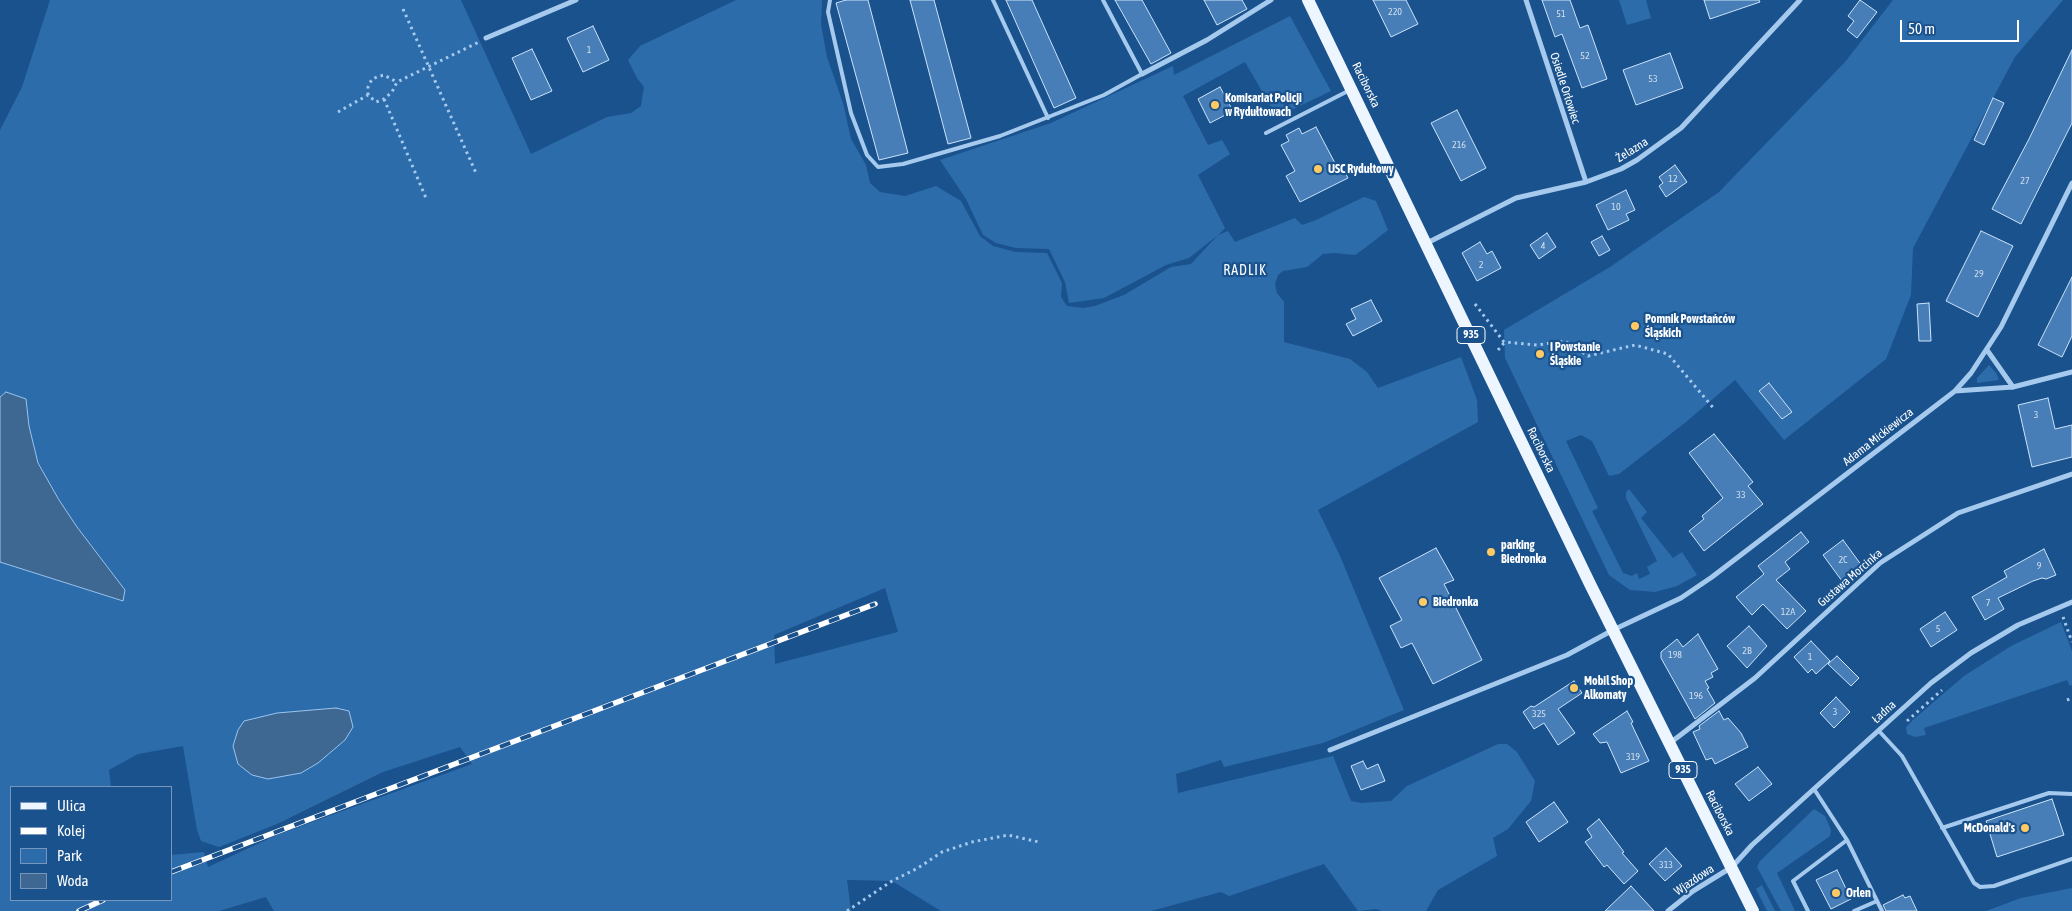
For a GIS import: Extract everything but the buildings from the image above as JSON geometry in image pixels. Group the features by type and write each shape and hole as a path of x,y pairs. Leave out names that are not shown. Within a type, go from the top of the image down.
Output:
{"main road":[{"name":"Raciborska","path":"1308,0 1613,630 1753,911"}],"street":[{"path":"486,38 576,0"},
{"path":"1142,74 1207,40 1271,0"},
{"name":"Osiedle Orłowiec","path":"1526,0 1586,182"},
{"name":"Żelazna","path":"1427,243 1516,198 1586,182 1621,169 1637,160 1681,128 1800,0"},
{"name":"Adama Mickiewicza","path":"1330,750 1559,658 1681,598 1712,577 1955,391 1972,373 2002,327 2071,190 2072,183"},
{"path":"1987,350 2013,387"},
{"path":"1955,391 2013,387 2072,372"},
{"name":"Gustawa Morcinka","path":"1670,744 1755,678 1880,563 1958,513 2072,474"},
{"name":"Ładna","path":"1732,867 1752,845 1931,683 1971,653 2018,625 2072,602"},
{"name":"Wjazdowa","path":"1668,911 1693,891 1732,867"}],"lane":[{"path":"830,0 828,12 851,113 867,155 878,167 903,164 1000,136 1104,95 1142,74 1103,0"},
{"path":"993,0 1048,118"},
{"path":"1266,133 1352,88"},
{"path":"1879,731 1902,756 1969,877 1980,887 1994,886 2072,859"},
{"path":"1814,789 1847,840 1882,911"},
{"path":"1942,828 2049,793 2070,794 2072,800"},
{"path":"1808,911 1793,881 1847,840"},
{"path":"1854,911 1877,901"}],"path":[{"path":"403,8 476,173"},
{"path":"397,82 384,75 377,76 372,79 368,87 368,95 376,102 384,99 392,92 397,82 486,38"},
{"path":"338,112 368,95"},
{"path":"384,99 426,198"},
{"path":"1475,304 1504,342 1537,346 1565,341 1588,356 1635,345 1668,354 1715,410"},
{"path":"1498,350 1504,342"},
{"path":"2058,608 2072,642"},
{"path":"2054,621 2072,614"},
{"path":"1907,721 1945,686"},
{"path":"2067,700 2072,698"},
{"path":"847,911 942,852 972,842 1008,835 1038,842"}],"green space":[{"path":"50,0 461,0 531,154 607,117 631,113 641,106 644,87 628,60 640,46 736,0 822,0 821,24 827,57 843,103 851,139 866,165 870,183 880,192 905,196 936,186 961,201 980,236 993,246 1016,252 1047,253 1062,283 1061,297 1067,306 1083,308 1095,306 1124,295 1171,267 1191,264 1218,235 1228,231 1235,242 1295,218 1302,225 1364,197 1376,201 1388,230 1355,255 1323,254 1307,267 1283,271 1278,275 1275,284 1277,293 1284,302 1284,342 1350,359 1367,372 1378,388 1461,357 1477,400 1478,422 1318,510 1340,556 1404,710 1323,743 1224,767 1221,760 1176,774 1178,793 1333,756 1351,801 1361,803 1391,801 1407,786 1498,744 1507,744 1517,752 1535,781 1531,801 1508,829 1493,838 1497,856 1438,890 1426,911 1382,911 1376,909 1358,911 1324,864 1229,896 1221,892 1151,911 941,911 892,881 847,880 851,911 274,911 266,897 219,911 0,911 0,562 122,601 125,590 77,527 38,463 29,426 26,399 6,392 0,396 0,130 22,87","holes":["885,588 898,632 775,664 774,635"]},
{"path":"1619,0 1646,0 1651,18 1627,25"},
{"path":"1893,0 2063,0 2015,57 1913,248 1911,295 1886,359 1784,440 1735,380 1686,422 1619,474 1609,476 1592,441 1581,435 1566,441 1598,508 1592,511 1623,573 1632,576 1637,573 1639,579 1650,574 1647,567 1657,561 1626,498 1626,492 1629,489 1647,512 1641,518 1673,558 1682,552 1697,575 1677,586 1655,592 1630,590 1609,575 1505,358 1504,330 1610,267 1719,192 1845,62"},
{"path":"1290,16 1331,91 1277,117 1245,62 1183,96 1208,145 1222,140 1230,154 1198,175 1225,228 1189,258 1166,265 1104,298 1069,303 1065,282 1049,249 1016,248 996,243 983,235 966,199 940,160 1051,123 1173,66 1174,75"},
{"path":"1989,365 1999,380 1977,383 1977,378"},
{"path":"2061,622 2072,651 2072,685 2070,686 2067,680 1924,728 1926,735 1915,737 1907,734 1906,727 1964,676 2011,646"},
{"path":"1814,809 1825,816 1831,830 1830,836 1777,873 1795,911 1781,911 1757,867 1760,861"},
{"path":"1762,885 1775,911 1767,911 1756,889"},
{"path":"2072,888 2072,911 1986,911 2021,898"}],"water":[{"path":"6,392 26,399 29,426 38,463 77,527 125,590 123,601 0,562 0,397"},
{"path":"336,708 349,711 353,727 345,740 318,763 301,773 268,779 252,775 238,764 233,746 238,730 244,721 277,713"}],"railway":[{"path":"172,872 875,604"},
{"path":"79,911 101,901"}],"place":[{"name":"Komisariat Policji w Rydułtowach","path":"1215,105"},
{"name":"USC Rydułtowy","path":"1318,169"},
{"name":"Pomnik Powstańców Śląskich","path":"1635,326"},
{"name":"I Powstanie Śląskie","path":"1540,354"},
{"name":"parking Biedronka","path":"1491,552"},
{"name":"Biedronka","path":"1423,602"},
{"name":"Mobil Shop Alkomaty","path":"1574,688"},
{"name":"McDonald's","path":"2025,828"},
{"name":"Orlen","path":"1836,893"}],"district":[{"name":"RADLIK","path":"1245,271"}]}
